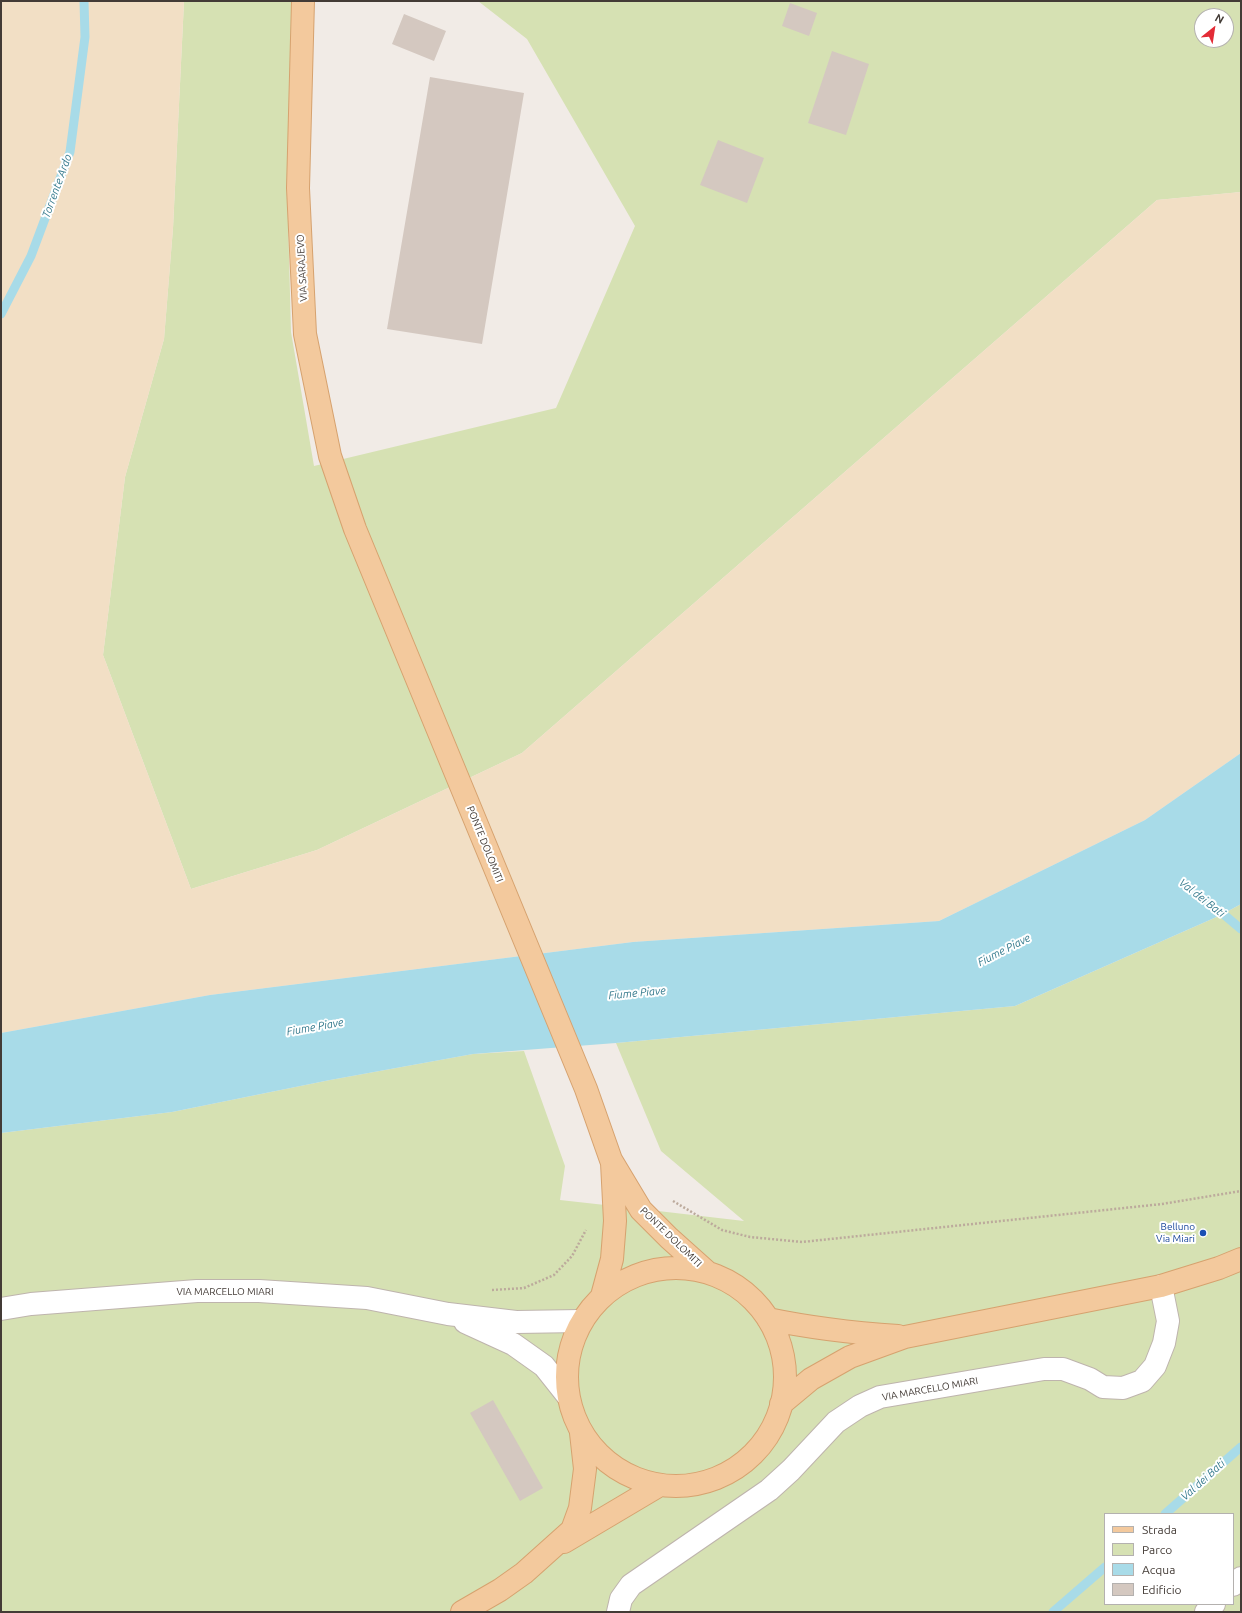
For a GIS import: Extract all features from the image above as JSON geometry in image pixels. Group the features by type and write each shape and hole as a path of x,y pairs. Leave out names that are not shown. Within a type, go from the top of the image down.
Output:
{"main road":[{"name":"VIA SARAJEVO","path":"303,1 298,188 305,334 330,456 355,529"},
{"name":"PONTE DOLOMITI","path":"355,529 586,1089 611,1160 641,1210 669,1238 707,1272"},
{"name":"PONTE DOLOMITI","path":"602,1296 612,1259 615,1221 611,1160"},
{"name":"VIA MARCELLO MIARI","path":"782,1404 811,1379 850,1357 905,1337 1161,1286 1219,1268 1241,1259"},
{"name":"VIA MARCELLO MIARI","path":"670,1268 707,1272 726,1280 742,1290 768,1319 778,1339 784,1360 785,1382 782,1404 775,1423 765,1440 752,1455 737,1468 719,1478 700,1484 680,1486 660,1485 640,1481 622,1473 599,1455 581,1433 573,1415 568,1395 567,1359 572,1339 581,1321 602,1296 633,1276 670,1268"},
{"name":"VIA MARCELLO MIARI","path":"768,1319 807,1327 853,1333 905,1337"},
{"path":"462,1612 500,1590 518,1577 572,1530 580,1508 585,1469 581,1433"},
{"path":"546,1553 660,1485"}],"street":[{"name":"VIA MARCELLO MIARI","path":"618,1612 621,1598 631,1586 768,1490 792,1470 836,1422 860,1406 880,1397 1044,1369 1063,1369 1090,1379 1103,1387 1123,1388 1142,1381 1155,1366 1164,1343 1168,1321 1161,1286"},
{"name":"VIA MARCELLO MIARI","path":"1,1309 31,1304 197,1291 259,1291 367,1298 448,1314 516,1322 581,1321"},
{"name":"VIA MARCELLO MIARI","path":"448,1314 512,1344 544,1366 568,1395"}],"path":[{"path":"641,1210 666,1196 722,1230 750,1237 802,1242 1162,1204 1241,1191"},
{"path":"486,1290 524,1288 554,1275 572,1256 587,1227 615,1221"}],"green space":[{"path":"184,1 295,1 288,218 291,332 314,466 556,408 635,226 527,39 478,1 1241,1 1241,192 1157,200 522,753 317,850 191,889 103,655 125,477 164,339 173,228"},
{"path":"1241,904 1241,1612 1,1612 1,1133 172,1112 330,1080 473,1054 524,1051 565,1166 560,1200 614,1206 611,1160 641,1209 744,1221 661,1151 616,1043 1015,1006 1221,915"}],"sand":[{"path":"1,1 184,1 173,228 164,339 125,477 103,655 191,889 317,850 522,753 1157,200 1241,192 1241,753 1145,820 939,921 633,942 210,995 1,1033"}],"water":[{"name":"Fiume Piave","path":"1241,753 1241,904 1221,915 1015,1006 616,1043 473,1054 330,1080 172,1112 1,1133 1,1033 210,995 633,942 939,921 1145,820"}],"building":[{"path":"790,3 817,13 809,36 782,26"},
{"path":"404,14 446,31 434,61 392,44"},
{"path":"832,51 869,64 846,135 808,123"},
{"path":"430,77 524,93 482,344 387,329"},
{"path":"718,140 764,158 747,203 700,185"},
{"path":"493,1400 543,1488 520,1501 470,1413"}],"waterway":[{"name":"Torrente Ardo","path":"1,314 31,256 70,152 85,37 84,1"},
{"name":"Val dei Bati","path":"1215,907 1241,929"},
{"name":"Val dei Bati","path":"1166,1513 1241,1447"},
{"name":"Val dei Bati","path":"1053,1612 1104,1568"}],"place":[{"name":"Belluno Via Miari","path":"1203,1233"}]}
